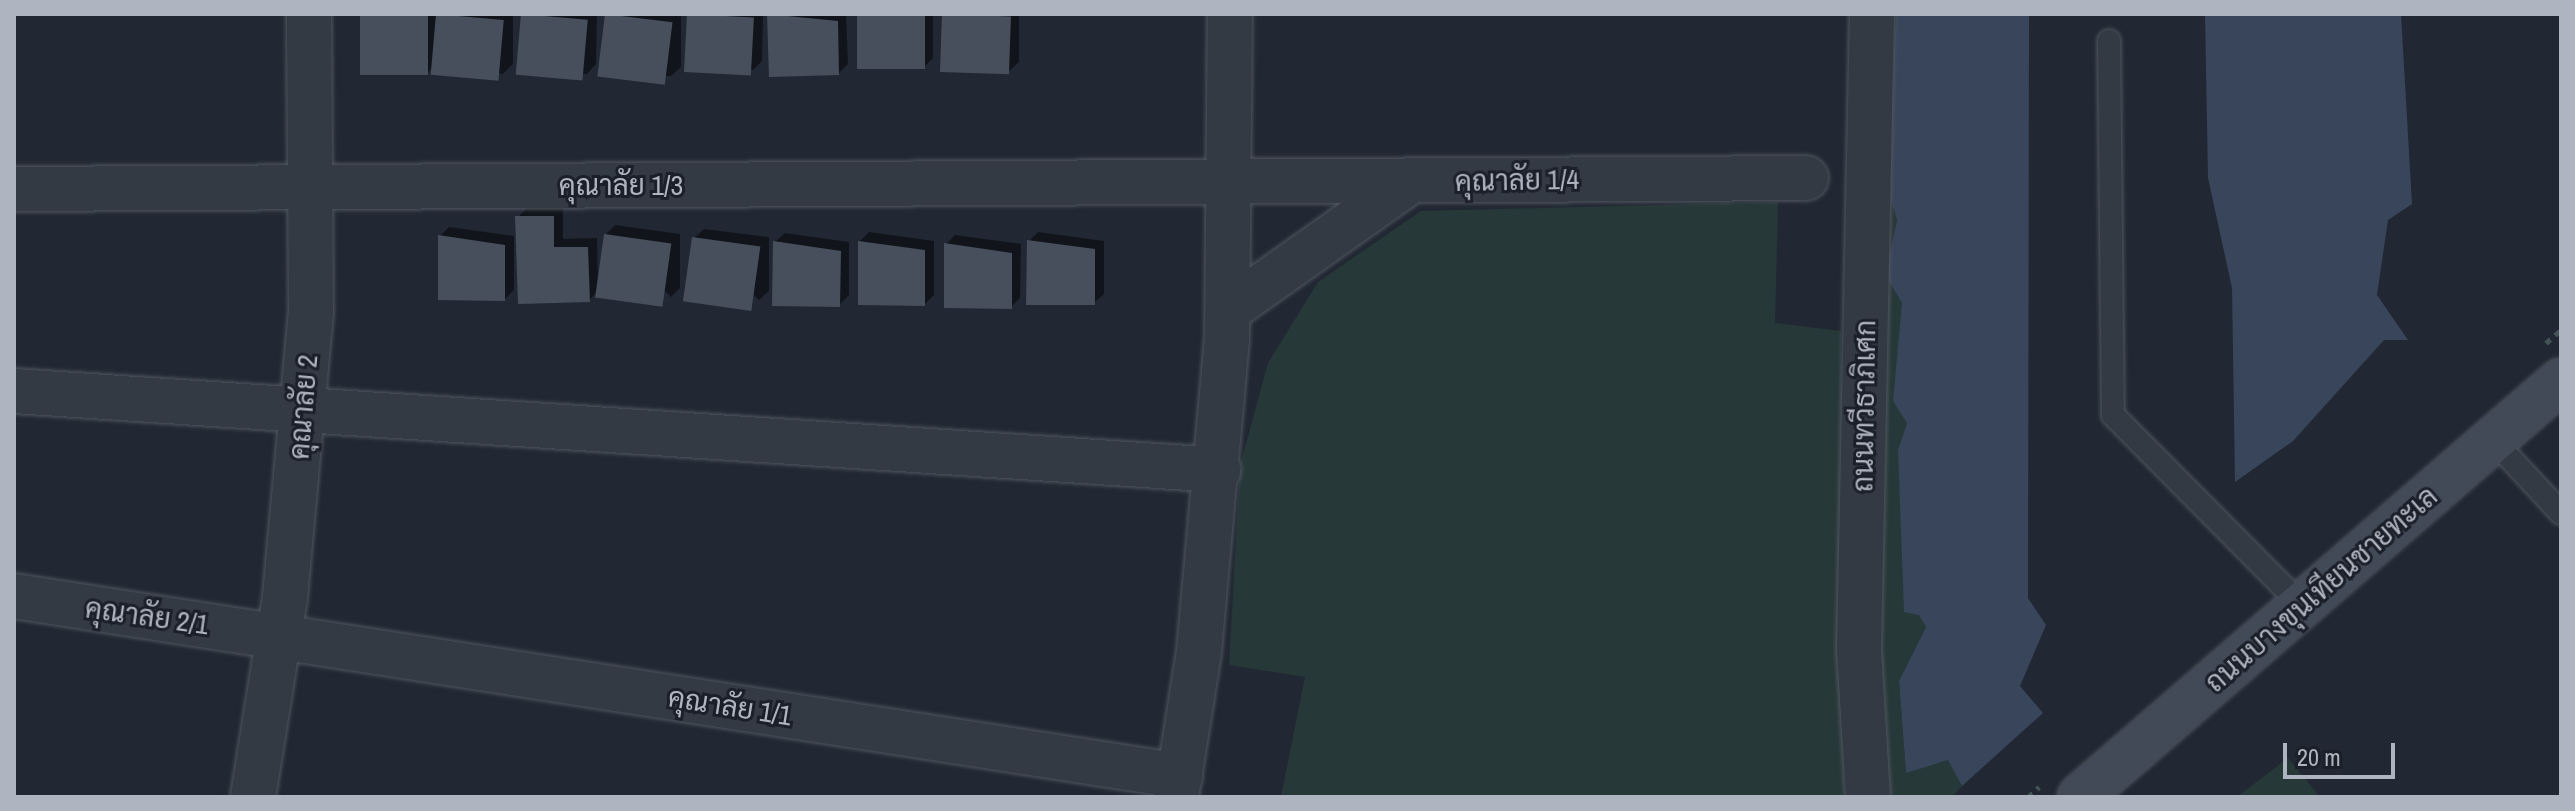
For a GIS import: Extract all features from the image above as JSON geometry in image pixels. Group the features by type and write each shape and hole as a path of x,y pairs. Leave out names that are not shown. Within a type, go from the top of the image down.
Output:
{"main road":[{"name":"ถนนบางขุนเทียนชายทะเล","path":"2080,797 2561,381"}],"street":[{"name":"คุณาลัย 2","path":"253,797 279,636 303,412 309,187 309,14"},
{"path":"1178,786 1218,470 1228,310 1230,14"},
{"name":"ถนนทวีธาภิเศก","path":"1868,797 1859,649 1872,14"},
{"name":"คุณาลัย 1/4","path":"1229,182 1806,178"},
{"path":"1228,310 1410,181"},
{"name":"คุณาลัย 1/3","path":"14,189 1229,182"},
{"path":"14,391 1218,470"},
{"name":"คุณาลัย 2/1","path":"14,596 279,636"},
{"name":"คุณาลัย 1/1","path":"279,636 1178,786"}],"lane":[{"path":"2109,41 2113,415 2303,606"},
{"path":"2493,440 2561,513"}],"shaded area":[{"path":"1875,14 1896,14 1887,188 1897,220 1885,275 1902,303 1907,423 1898,451 1926,627 1899,681 1906,772 1949,760 1962,786 1952,797 1880,797"},
{"path":"1778,202 1775,323 1841,331 1844,797 1281,797 1305,677 1229,665 1240,466 1268,363 1318,282 1421,211"},
{"path":"2288,758 2320,797 2237,797"}],"water":[{"path":"1896,14 2029,14 2028,598 2046,625 2020,686 2043,713 1962,786 1948,760 1906,773 1899,681 1926,627 1919,615 1904,612 1898,450 1907,423 1893,401 1902,303 1885,275 1897,220 1887,188"},
{"path":"2205,14 2401,14 2412,204 2388,220 2377,295 2408,340 2384,340 2293,441 2235,482 2232,288 2208,178"}],"building":[{"path":"360,14 428,14 428,75 360,75"},
{"path":"436,14 504,20 498,81 431,75"},
{"path":"521,14 588,20 582,81 516,75"},
{"path":"605,14 672,22 665,85 597,77"},
{"path":"687,14 754,18 751,75 684,72"},
{"path":"767,14 838,21 839,75 769,77"},
{"path":"857,14 925,14 925,69 857,69"},
{"path":"942,14 1011,16 1009,74 940,72"},
{"path":"515,216 554,216 554,247 588,247 590,302 518,304"},
{"path":"604,234 671,243 662,307 595,297"},
{"path":"438,235 505,245 505,301 438,300"},
{"path":"692,237 760,247 751,311 683,301"},
{"path":"1027,240 1095,249 1095,305 1026,305"},
{"path":"773,241 841,251 840,307 772,306"},
{"path":"858,241 925,250 925,306 858,305"},
{"path":"944,243 1012,253 1012,309 944,308"}]}
